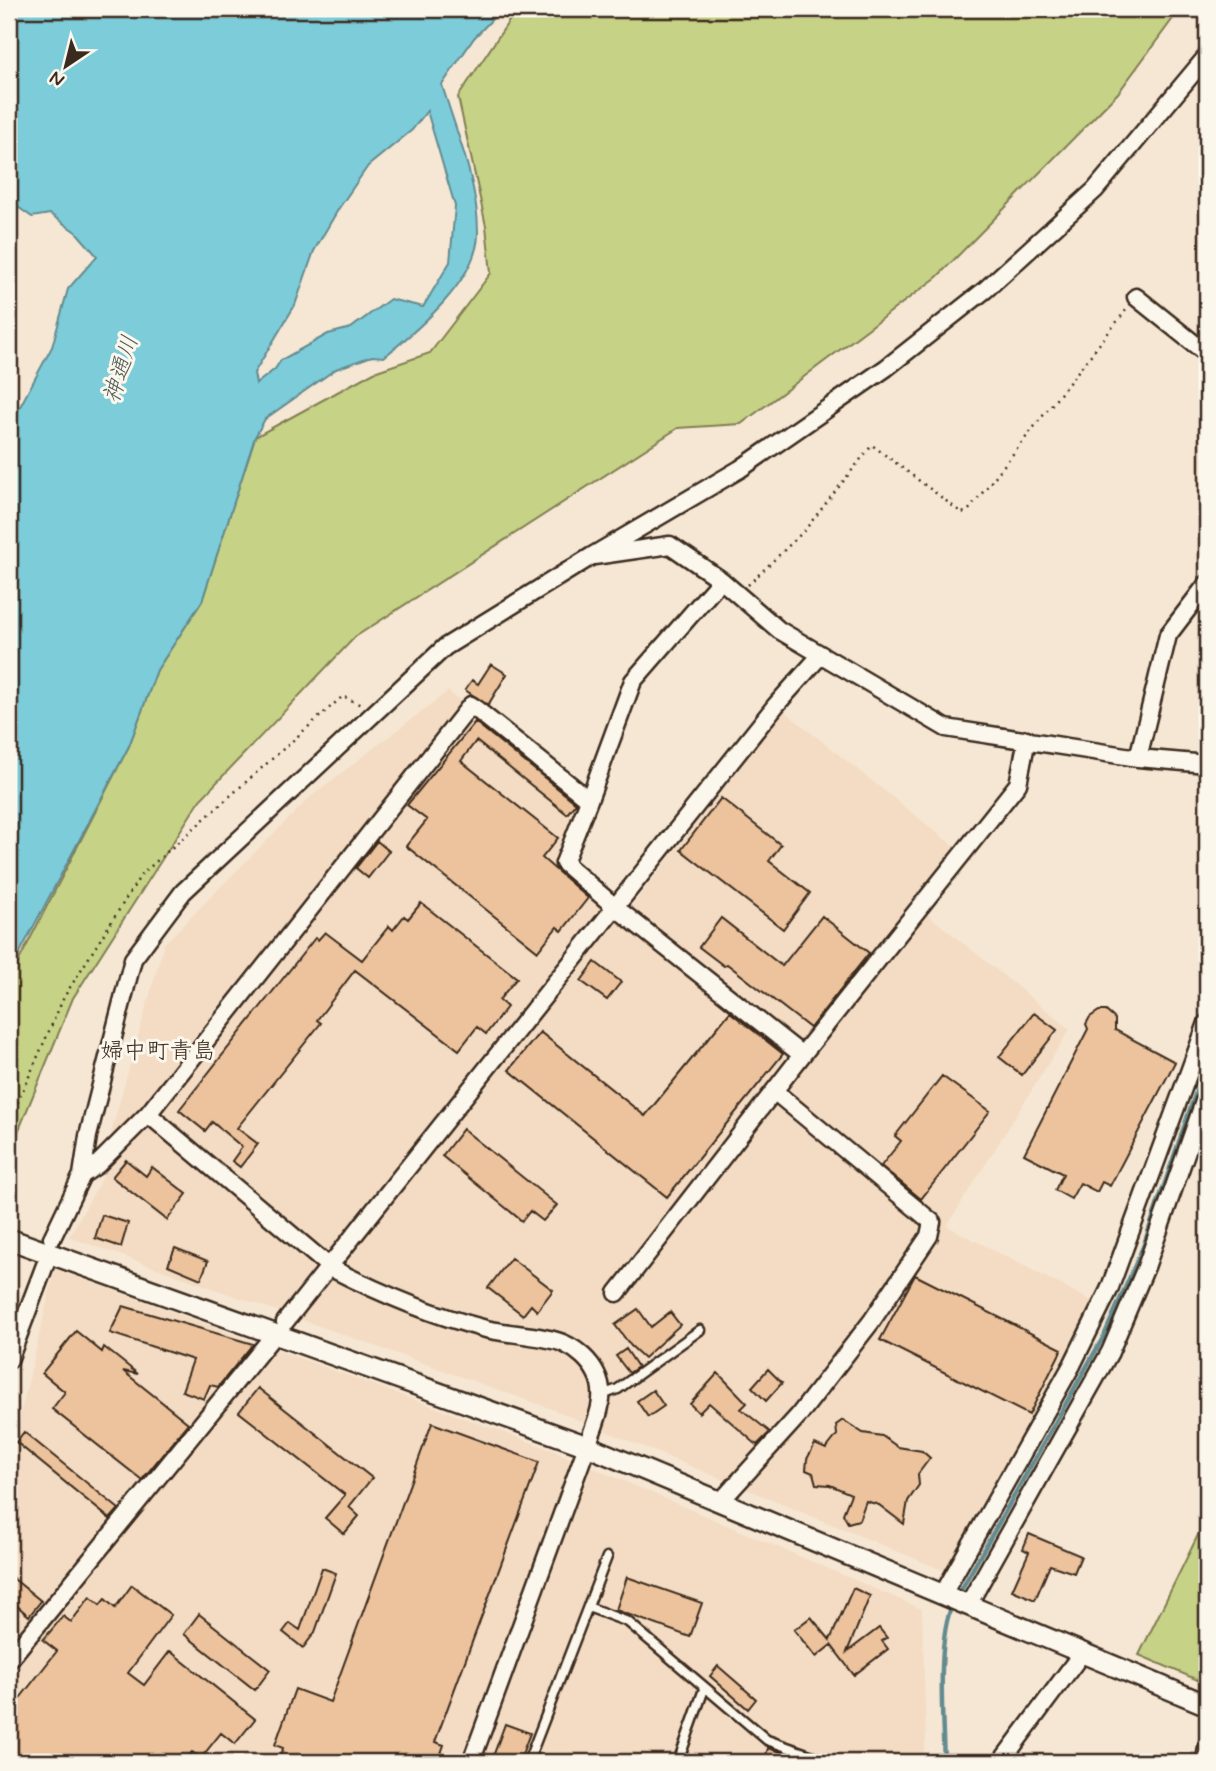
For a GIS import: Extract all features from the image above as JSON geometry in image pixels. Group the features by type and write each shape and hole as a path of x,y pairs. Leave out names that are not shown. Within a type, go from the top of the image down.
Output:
{"street":[{"path":"52,1238 82,1175 88,1136 133,959 183,892 445,646 592,555 740,469 886,368 985,290 1095,190 1207,55"},
{"path":"1136,298 1207,354"},
{"path":"592,555 606,556 657,544 670,545 720,580 779,630 946,728 1138,758 1207,764"},
{"path":"720,580 633,681 564,863 615,907 802,1055"},
{"path":"1138,758 1168,635 1207,584"},
{"path":"285,1322 331,1268 615,907 820,656"},
{"path":"82,1175 97,1166 148,1114 471,705 589,800"},
{"path":"617,1293 1018,784 1027,739"},
{"path":"943,1594 1072,1365 1110,1290 1207,1023"},
{"path":"722,1500 799,1415 871,1322 929,1236 932,1222 774,1091"},
{"path":"968,1605 1110,1352 1146,1267 1207,1093"},
{"path":"148,1114 331,1268 444,1318 515,1336 563,1343 590,1363 598,1376 602,1395 587,1446 471,1762"},
{"path":"9,1238 587,1446 722,1500 1207,1705"},
{"path":"9,1360 45,1265"},
{"path":"9,1660 270,1341"},
{"path":"1001,1762 1082,1653"},
{"path":"1205,1762 1207,1747"}],"lane":[{"path":"602,1395 618,1390 700,1330"},
{"path":"528,1762 607,1557"},
{"path":"588,1606 628,1622 766,1740 830,1762"},
{"path":"678,1762 704,1689"}],"path":[{"path":"738,595 804,531 872,445 962,513 968,511 1136,298"},
{"path":"9,1122 64,997 141,875 343,696 373,712"}],"shaded area":[{"path":"448,691 582,802 561,863 622,918 784,711 960,851 917,906 1070,1029 947,1226 1094,1302 945,1571 549,1408 69,1237 108,1167 111,1132 164,944 310,797"},
{"path":"55,1269 552,1450 922,1609 926,1739 922,1762 9,1762 9,1437 19,1420"}],"green space":[{"path":"517,9 1180,9 1118,93 937,277 741,424 678,428 355,637 200,800 73,998 9,1154 9,980 129,746 157,670 202,601 255,437 374,372 430,353 491,273 486,226 458,97"},
{"path":"1200,1531 1207,1533 1207,1684 1139,1655"}],"water":[{"name":"神通川","path":"9,9 502,9 474,38 442,85 465,157 477,214 476,250 468,268 429,318 384,357 372,356 336,369 265,419 255,437 202,601 157,670 129,746 9,973 9,427 52,347 68,289 97,256 77,233 50,214 32,217 15,205 9,206","holes":["427,111 455,206 450,262 423,307 390,299 351,328 328,334 281,360 275,369 256,384 254,373 295,305 314,251 339,208 368,166 412,130"]}],"building":[{"path":"491,664 507,674 488,705 465,690 472,680 478,684"},
{"path":"475,722 576,803 567,814 476,741 461,761 558,838 542,858 588,898 562,931 557,927 538,951 406,846 427,820 407,805"},
{"path":"721,798 781,845 769,861 810,893 783,929 681,850"},
{"path":"377,841 389,851 368,878 356,868"},
{"path":"421,903 517,978 499,1000 507,1007 486,1034 477,1027 459,1050 355,970 317,1020 321,1023 237,1128 258,1144 240,1167 232,1161 242,1147 212,1122 205,1131 179,1110 315,938 318,940 325,932 362,960 389,926 393,930 404,916 408,919"},
{"path":"822,916 869,953 810,1028 727,964 724,966 699,947 721,918 782,966"},
{"path":"595,962 621,982 607,1000 581,981"},
{"path":"1099,1011 1106,1011 1115,1019 1115,1030 1175,1062 1110,1186 1102,1182 1097,1192 1080,1183 1071,1199 1055,1190 1063,1174 1024,1154 1088,1029 1086,1024 1090,1017"},
{"path":"730,1012 783,1054 667,1197 509,1070 540,1032 645,1116"},
{"path":"1034,1013 1057,1030 1022,1075 999,1057"},
{"path":"942,1076 990,1111 921,1199 881,1166 901,1141 895,1136"},
{"path":"463,1129 557,1205 543,1221 530,1211 522,1221 442,1156"},
{"path":"126,1160 146,1176 152,1167 187,1194 167,1220 112,1177"},
{"path":"102,1215 128,1223 121,1247 95,1238"},
{"path":"175,1248 208,1261 201,1279 168,1265"},
{"path":"511,1258 553,1290 537,1311 531,1305 523,1315 488,1288"},
{"path":"915,1275 1062,1349 1029,1415 880,1340"},
{"path":"123,1306 253,1344 218,1387 210,1385 204,1399 182,1391 193,1360 110,1333"},
{"path":"638,1309 651,1327 670,1312 680,1325 644,1358 615,1325"},
{"path":"76,1331 102,1352 104,1347 138,1374 123,1371 188,1423 142,1480 52,1409 65,1392 42,1373"},
{"path":"626,1349 638,1367 629,1373 616,1356"},
{"path":"768,1369 782,1383 766,1401 752,1387"},
{"path":"718,1373 747,1403 741,1409 770,1432 757,1445 709,1403 699,1413 690,1404"},
{"path":"258,1388 372,1478 349,1507 359,1516 344,1534 325,1518 345,1495 239,1412"},
{"path":"653,1390 664,1406 648,1417 637,1401"},
{"path":"843,1420 863,1433 882,1436 898,1447 922,1451 930,1458 918,1474 919,1485 908,1501 904,1524 879,1505 866,1501 859,1520 848,1523 843,1514 851,1494 830,1485 816,1484 813,1473 806,1470 807,1459 815,1444 826,1449 837,1435 836,1425"},
{"path":"432,1423 539,1462 435,1742 444,1745 438,1762 278,1762 283,1748 275,1745 295,1689 330,1702"},
{"path":"24,1432 119,1509 110,1519 16,1442"},
{"path":"1029,1534 1081,1556 1074,1573 1050,1565 1035,1600 1012,1590 1029,1552 1023,1549"},
{"path":"322,1568 336,1573 315,1632 303,1648 283,1632 290,1623 300,1630"},
{"path":"9,1575 41,1601 29,1616 9,1599"},
{"path":"627,1577 702,1603 690,1637 616,1610"},
{"path":"132,1585 171,1615 128,1673 144,1685 170,1651 255,1719 235,1744 221,1733 201,1758 192,1752 183,1762 9,1762 13,1749 9,1745 9,1707 14,1700 17,1702 57,1651 43,1640 63,1616 71,1622 90,1597 100,1605 105,1599 115,1608"},
{"path":"853,1588 870,1596 847,1652 879,1628 887,1638 882,1641 888,1649 854,1675 831,1645 816,1657 794,1630 811,1617 830,1640"},
{"path":"199,1614 270,1670 255,1690 184,1634"},
{"path":"718,1666 756,1699 748,1709 710,1676"},
{"path":"505,1724 530,1733 519,1762 491,1762"},
{"path":"768,1748 804,1760 804,1762 764,1762"}],"waterway":[{"path":"957,1597 1105,1334 1143,1247 1207,1060"},
{"path":"944,1762 942,1658 944,1637 953,1604"}],"district":[{"name":"婦中町青島","path":"158,1050"}]}
